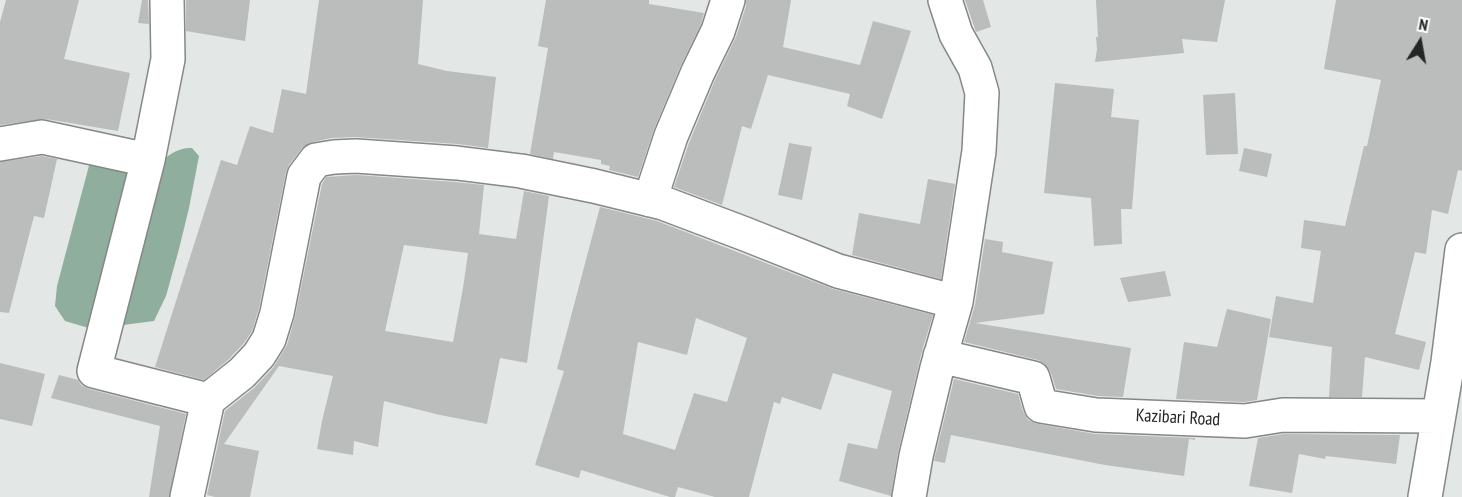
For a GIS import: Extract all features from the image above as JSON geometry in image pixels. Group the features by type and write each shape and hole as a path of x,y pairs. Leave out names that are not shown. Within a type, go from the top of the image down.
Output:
{"street":[{"path":"167,0 168,59 148,160 94,372 208,400"},
{"path":"650,200 671,136 718,31 728,0"},
{"path":"909,497 915,456 956,302 979,152 982,93 975,68 956,34 945,0"},
{"path":"0,144 42,137 148,160"},
{"path":"187,497 208,400 242,373 259,355 269,339 277,313 304,176 316,160 356,156 457,163 531,173 594,186 663,203 838,271 956,302"},
{"path":"1425,497 1460,287 1462,250"},
{"name":"Kazibari Road","path":"940,356 1033,378 1041,406 1096,415 1245,421 1282,415 1438,416"}],"shaded area":[{"path":"95,143 161,161 175,151 187,148 192,148 199,156 179,249 166,296 154,321 92,329 65,321 55,306 57,286"}],"building":[{"path":"6,0 79,0 64,59 130,73 118,131 46,119 0,125 0,22"},
{"path":"142,0 148,0 149,24 138,23"},
{"path":"186,0 250,0 245,41 186,31"},
{"path":"319,0 423,0 418,64 447,71 496,77 488,148 355,137 331,138 313,142 302,148 286,172 259,308 252,331 244,343 204,380 155,367 221,160 237,165 250,126 273,133 282,89 306,94"},
{"path":"546,0 649,0 649,4 704,13 654,129 638,177 609,170 610,166 601,164 601,160 554,152 553,159 530,154 548,48 538,46"},
{"path":"746,0 791,0 783,47 860,65 873,21 911,31 882,119 847,106 850,94 768,75 751,129 742,126 722,205 674,187 715,80 736,37"},
{"path":"965,0 983,0 991,27 976,32"},
{"path":"1096,0 1225,0 1217,42 1182,39 1184,53 1095,62 1096,37 1098,37"},
{"path":"1336,0 1462,0 1462,171 1458,170 1448,214 1432,210 1426,254 1415,252 1395,334 1426,342 1419,370 1365,357 1362,397 1329,397 1332,347 1269,337 1276,296 1313,303 1321,251 1301,248 1304,220 1345,226 1364,146 1367,146 1381,80 1324,69"},
{"path":"1055,83 1114,89 1111,117 1139,120 1132,209 1121,209 1122,244 1094,246 1091,198 1044,193"},
{"path":"1235,93 1238,154 1206,155 1203,95"},
{"path":"789,143 812,147 802,200 778,195"},
{"path":"1244,148 1272,154 1267,177 1239,171"},
{"path":"42,156 57,159 44,218 34,216 9,313 0,312 0,162"},
{"path":"356,175 484,185 479,234 516,239 524,191 549,196 527,363 500,358 487,424 384,401 378,447 354,441 353,455 317,449 333,376 279,366 224,444 259,451 250,497 207,495 225,411 254,388 273,368 287,345 295,317 322,184 326,177","holes":["404,245 468,253 453,342 385,331"]},
{"path":"928,179 955,184 941,279 852,255 859,213 920,224"},
{"path":"600,207 657,221 833,289 933,315 898,452 891,496 839,481 848,443 877,449 892,391 833,373 821,410 782,397 780,404 774,402 749,497 715,497 678,487 675,497 670,497 581,470 579,478 535,465 564,371 557,369","holes":["696,318 747,338 727,402 694,393 675,450 623,434 638,342 687,355"]},
{"path":"985,239 1003,242 1002,252 1053,262 1044,314 975,323 1131,348 1123,397 1098,396 1056,389 1051,373 1046,365 1038,360 964,342 975,305"},
{"path":"1165,271 1171,296 1128,302 1120,278"},
{"path":"1227,309 1271,319 1257,400 1244,402 1176,399 1184,342 1217,347"},
{"path":"0,363 45,374 32,426 0,419"},
{"path":"59,375 78,380 81,385 89,389 186,414 169,497 149,497 160,426 51,398"},
{"path":"954,379 1018,394 1028,420 1038,424 1095,434 1195,438 1195,440 1189,439 1184,476 1105,465 951,435 945,463 934,461"},
{"path":"1284,434 1400,435 1396,464 1326,456 1325,459 1299,454 1292,493 1249,486 1258,438"}]}
